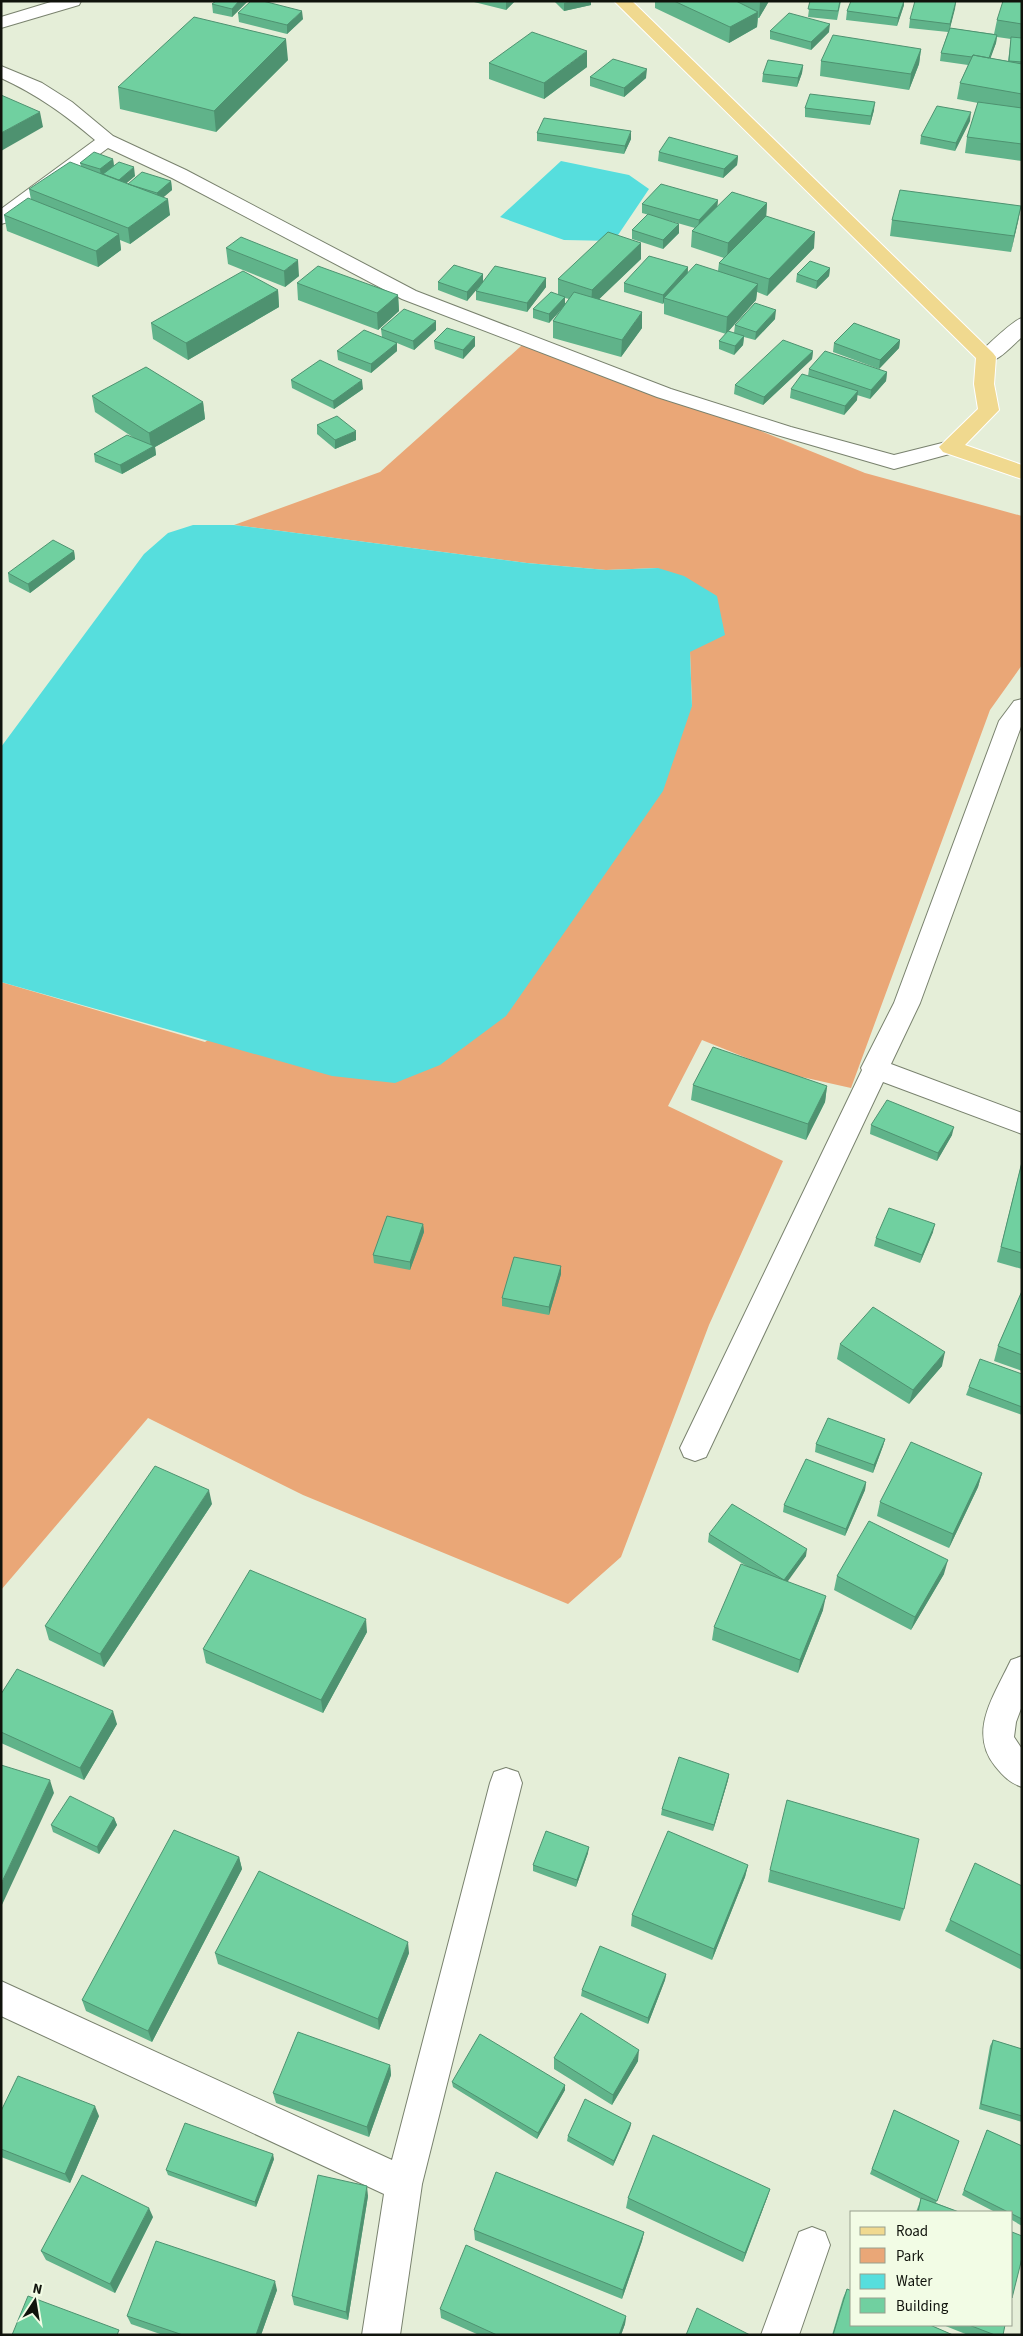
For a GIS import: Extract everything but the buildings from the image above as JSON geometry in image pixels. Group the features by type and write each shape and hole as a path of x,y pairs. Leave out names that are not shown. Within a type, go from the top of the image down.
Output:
{"main road":[{"path":"622,1 986,357 984,384 989,410 950,448 1022,472"}],"street":[{"path":"1,23 73,1"},
{"path":"1,71 36,87 66,106 106,140 179,174 409,295 655,390 784,431 894,462 950,448"},
{"path":"1,218 106,140"},
{"path":"986,357 1014,334 1022,324"},
{"path":"695,1448 791,1250 874,1068 907,1002 1011,721 1022,707"},
{"path":"874,1068 1022,1124"},
{"path":"1022,1670 1005,1706 997,1736 1004,1752 1022,1772"},
{"path":"381,2335 404,2184 506,1783"},
{"path":"1,1998 404,2184"},
{"path":"780,2335 812,2245"}],"green space":[{"path":"530,338 865,473 1022,516 1022,665 990,710 851,1088 784,1073 702,1040 668,1106 783,1161 709,1325 621,1557 568,1604 303,1495 148,1418 1,1590 1,982 205,1042 692,706 690,652 658,568 606,570 527,563 234,525 380,472"}],"water":[{"path":"561,161 629,175 649,189 614,241 564,240 500,217"},
{"path":"193,525 234,525 527,563 606,570 658,568 684,576 717,596 725,635 690,652 692,706 663,791 506,1016 440,1065 395,1083 332,1076 1,982 1,747 144,554 168,533"}]}
